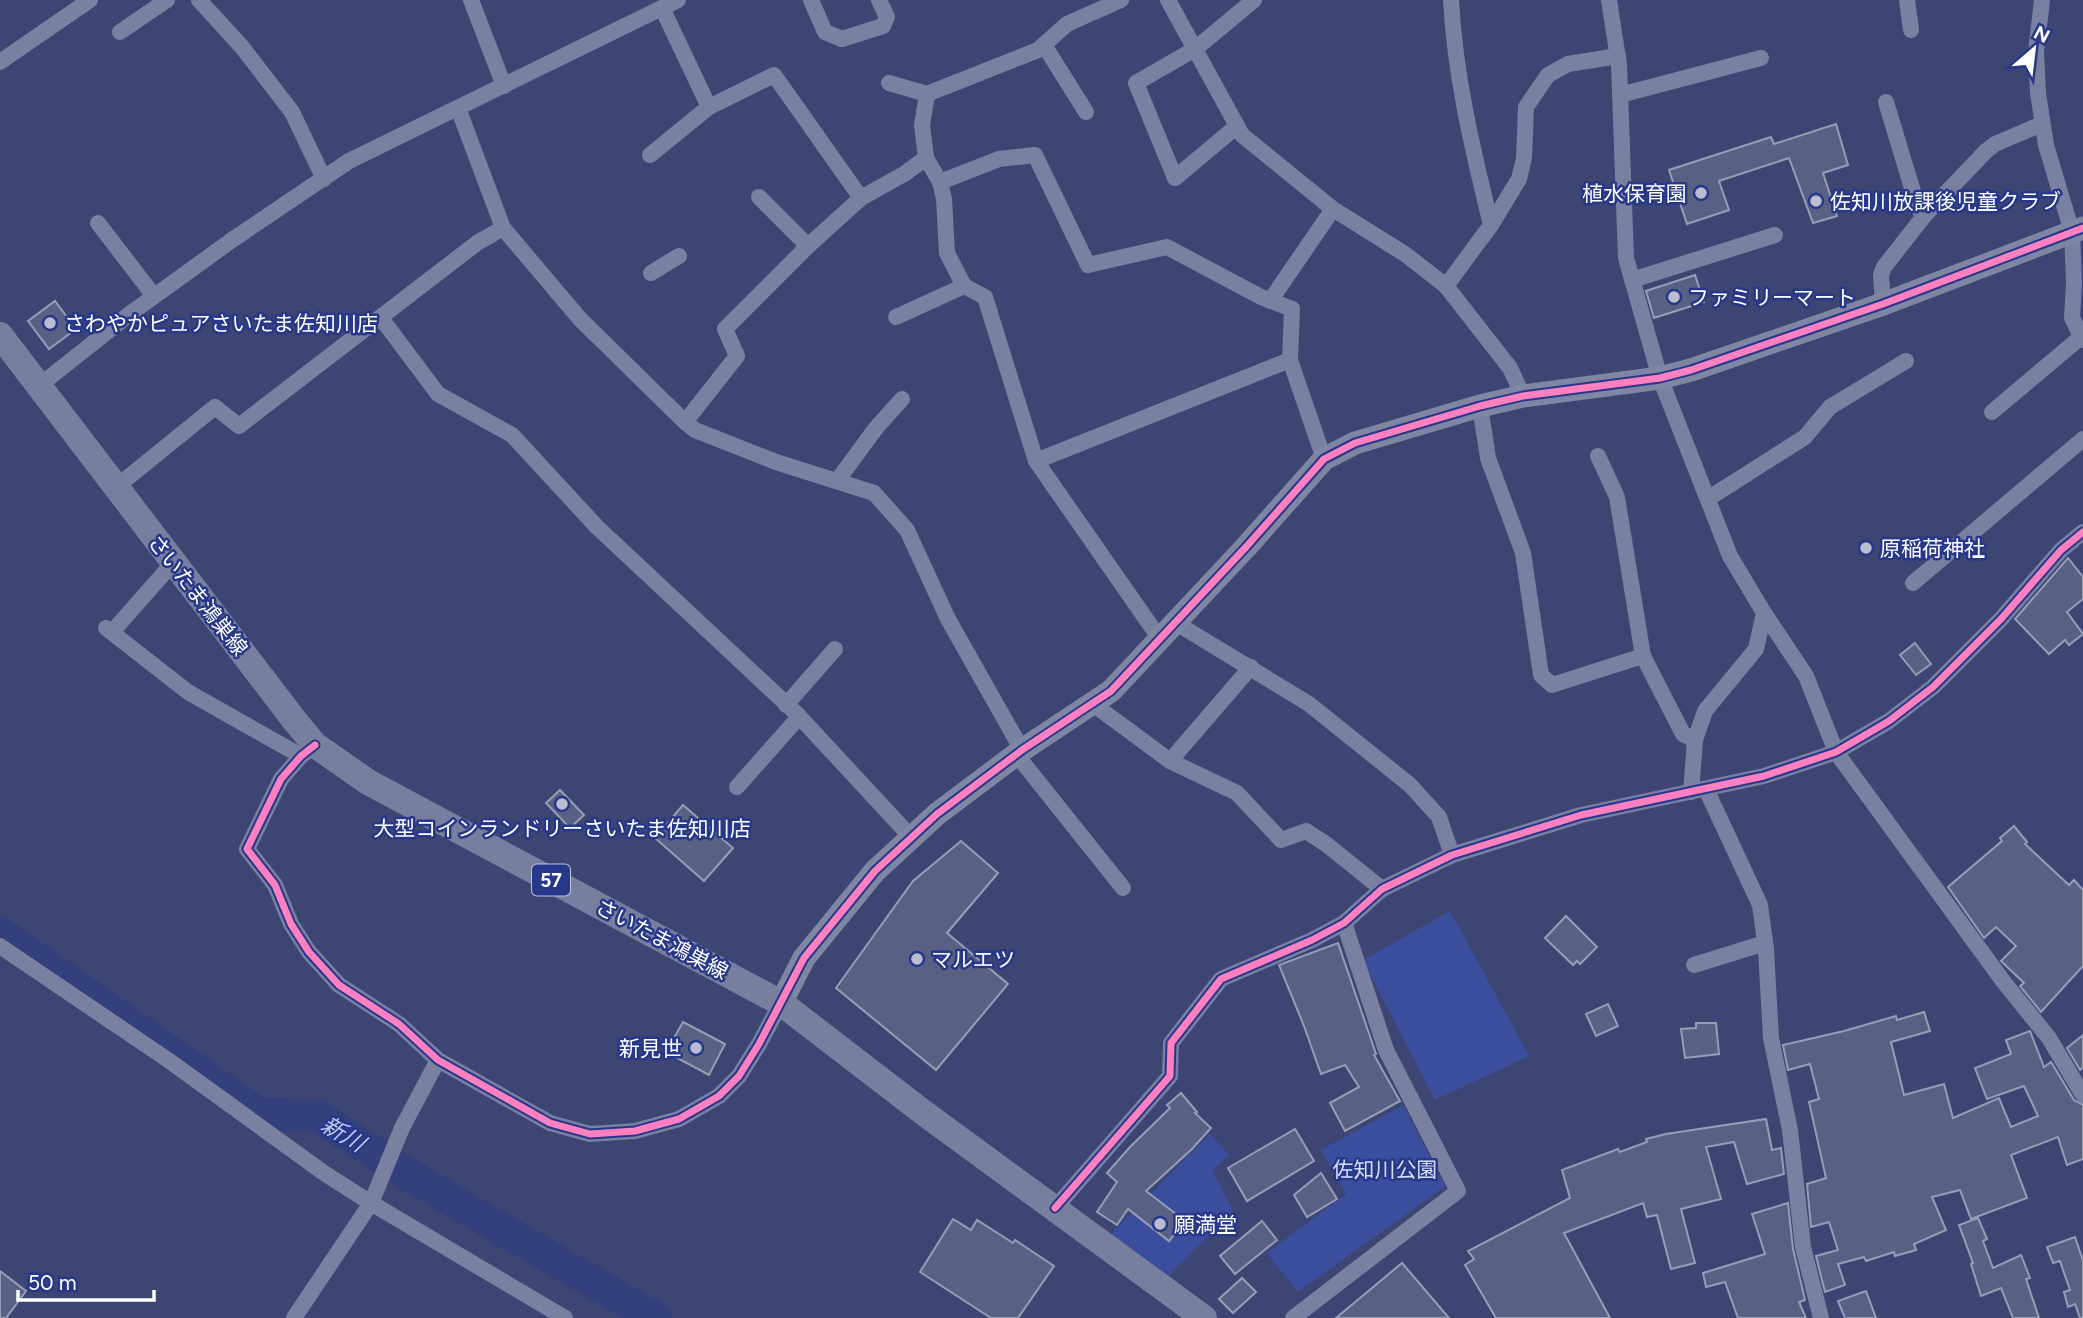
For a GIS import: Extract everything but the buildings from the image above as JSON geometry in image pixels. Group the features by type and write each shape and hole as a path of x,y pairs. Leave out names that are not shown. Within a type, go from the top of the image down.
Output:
{"main road":[{"name":"さいたま鴻巣線","path":"0,335 173,564 308,750 781,1003 924,1113 1204,1318"}],"street":[{"path":"0,62 90,0"},
{"path":"120,32 167,0"},
{"path":"199,0 242,47 292,112 324,178"},
{"path":"471,0 504,86"},
{"path":"40,385 154,296 349,161 678,0"},
{"path":"811,0 825,32 842,39 883,26 887,16 878,0"},
{"path":"889,83 927,94 1038,50 1067,24 1121,0"},
{"path":"1168,0 1242,135 1333,209 1405,254 1446,286 1510,368 1523,396"},
{"path":"1237,126 1175,178 1136,83 1195,49 1254,0"},
{"path":"1451,0 1453,32 1468,132 1491,225"},
{"path":"1609,0 1618,56 1626,258 1660,378 1730,556 1806,676 1836,752 2003,981 2049,1038 2083,1096"},
{"path":"1907,0 1911,30"},
{"path":"1992,412 2082,338 2072,318 2078,230 2042,124 2038,93 2036,52 2042,0"},
{"path":"662,8 709,107"},
{"path":"1044,45 1086,112"},
{"path":"1446,286 1491,225 1519,179 1524,158 1526,107 1548,75 1568,64 1618,56"},
{"path":"1620,95 1761,58"},
{"path":"650,155 709,107 774,75 861,198"},
{"path":"927,94 922,125 926,158 940,182 944,199 947,253 964,286 985,297 1036,461 1168,631 1251,667 1309,704 1410,785 1439,817 1452,855"},
{"path":"1886,102 1918,208 1924,216"},
{"path":"458,108 503,228 580,319 685,422 695,430 776,461 874,493 907,530 948,619 1019,752 1123,888"},
{"path":"1883,304 1881,275 1884,267 1924,216 1986,151 1995,144 2042,124"},
{"path":"940,182 999,159 1035,155 1088,265 1167,247 1270,301 1292,309 1290,360 1324,459"},
{"path":"685,422 737,356 725,329 808,246 861,198 926,158"},
{"path":"759,197 808,246"},
{"path":"1270,301 1333,209"},
{"path":"98,223 154,296"},
{"path":"115,488 215,407 239,426 477,243 503,228"},
{"path":"173,564 109,630 188,692 308,750 281,779 247,849 275,885 291,924 309,953 339,985 400,1024 438,1060 550,1123 590,1134 635,1131 679,1119 719,1096 738,1076 760,1044 804,958 875,872 937,814 1019,752 1111,691 1324,459 1355,443 1480,406 1523,396 1660,378 1691,370 1883,304 2078,230"},
{"path":"1632,280 1775,235"},
{"path":"651,273 678,256"},
{"path":"897,317 964,286"},
{"path":"381,318 438,394 512,435 597,527 799,717 911,837"},
{"path":"1036,461 1290,360"},
{"path":"1709,498 1805,437 1830,407 1906,361"},
{"path":"837,481 876,428 902,399"},
{"path":"1480,406 1488,458 1523,553 1541,675 1552,685 1643,656"},
{"path":"1913,583 2083,439"},
{"path":"1598,456 1617,497 1643,656 1683,734 1695,740"},
{"path":"1055,1208 1170,1076 1171,1042 1220,979 1312,940 1344,923 1382,889 1452,855 1581,815 1764,776 1836,752 1889,721 1933,687 2001,619 2061,550 2083,533"},
{"path":"1764,613 1756,649 1705,711 1695,740 1698,791 1760,905 1771,1038 1790,1130 1803,1247 1821,1318"},
{"path":"786,705 835,649"},
{"path":"1170,761 1251,667"},
{"path":"1093,704 1170,761 1237,793 1282,841 1306,831 1382,889"},
{"path":"737,787 799,717"},
{"path":"1293,1318 1458,1191 1385,1050 1344,923"},
{"path":"1694,965 1765,943"},
{"path":"0,946 139,1040 324,1173 565,1318"},
{"path":"294,1318 372,1200 402,1128 438,1060"}],"green space":[{"path":"1450,911 1529,1056 1435,1100 1363,960"},
{"name":"佐知川公園","path":"1403,1105 1445,1186 1298,1292 1267,1253 1346,1194 1321,1150"},
{"path":"1210,1134 1229,1155 1212,1170 1233,1211 1165,1279 1108,1237"}],"waterway":[{"name":"新川","path":"0,933 259,1114 317,1116 419,1181 655,1318"}],"cycle path":[{"path":"315,745 301,756 281,779 247,849 275,885 291,924 309,952 339,985 399,1024 438,1060 550,1123 590,1134 635,1131 679,1119 719,1096 739,1076 804,958 875,871 937,814 1022,750 1111,691 1324,459 1355,443 1480,406 1523,396 1660,378 1691,370 1883,304 2083,228"},
{"path":"1055,1208 1170,1076 1171,1043 1221,979 1312,940 1344,923 1382,889 1452,855 1581,815 1764,776 1836,752 1889,721 1933,687 2001,619 2061,550 2083,532"}],"place":[{"name":"植水保育園","path":"1701,193"},
{"name":"佐知川放課後児童クラブ","path":"1816,201"},
{"name":"ファミリーマート","path":"1674,297"},
{"name":"さわやかピュアさいたま佐知川店","path":"50,323"},
{"name":"原稲荷神社","path":"1866,548"},
{"name":"大型コインランドリーさいたま佐知川店","path":"562,804"},
{"name":"マルエツ","path":"917,959"},
{"name":"新見世","path":"696,1048"},
{"name":"願満堂","path":"1160,1224"}]}
